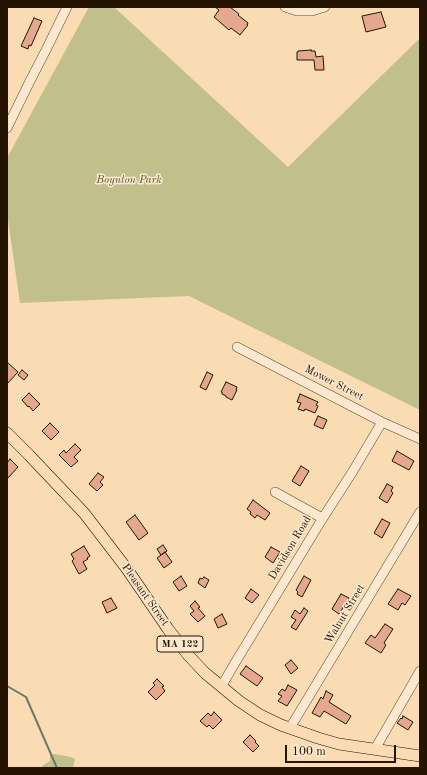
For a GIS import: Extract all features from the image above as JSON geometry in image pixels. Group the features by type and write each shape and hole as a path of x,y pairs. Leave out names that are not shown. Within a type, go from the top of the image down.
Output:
{"main road":[{"name":"Pleasant Street","path":"7,433 84,513 177,640 205,673 221,687 260,715 281,725 318,738 339,744 420,756"}],"street":[{"path":"7,128 67,7"},
{"path":"285,7 304,11 312,11 325,7"},
{"name":"Mower Street","path":"237,347 382,422 420,439"},
{"name":"Davidson Road","path":"221,687 322,518 353,471 382,422"},
{"path":"275,492 322,518"},
{"name":"Walnut Street","path":"290,728 420,512"},
{"path":"375,749 420,672"}],"green space":[{"name":"Boynton Park","path":"89,7 114,7 288,167 420,38 420,410 189,296 20,303 7,213 7,158"},
{"path":"50,754 75,759 73,768 42,768 42,766 50,761"}],"building":[{"path":"215,7 230,7 248,23 248,25 240,35 231,28 229,30 214,17 219,10"},
{"path":"381,12 386,27 366,32 362,16"},
{"path":"34,18 42,21 31,46 29,45 28,49 21,46"},
{"path":"298,51 315,51 316,57 323,56 324,70 315,70 314,60 297,60"},
{"path":"7,362 18,372 7,384"},
{"path":"22,370 28,375 24,380 18,375"},
{"path":"207,372 213,375 206,390 200,387"},
{"path":"226,382 237,387 232,400 221,392"},
{"path":"29,393 40,404 33,411 22,400"},
{"path":"300,394 318,402 315,413 305,409 304,411 298,409 301,403 297,402"},
{"path":"318,416 327,420 323,429 314,425"},
{"path":"50,423 59,432 51,440 42,431"},
{"path":"75,444 81,450 74,457 78,461 71,467 59,455 64,450 66,453"},
{"path":"397,451 414,461 409,470 392,461"},
{"path":"10,459 18,467 7,479 7,463"},
{"path":"301,466 309,471 300,486 292,481"},
{"path":"98,473 104,477 100,482 103,485 97,491 89,484"},
{"path":"387,484 393,487 391,491 393,493 387,503 379,498"},
{"path":"253,500 270,513 265,520 257,515 255,518 247,509"},
{"path":"135,515 148,533 139,540 126,522"},
{"path":"382,519 390,523 382,538 374,533"},
{"path":"163,545 167,551 161,555 157,549"},
{"path":"84,546 90,556 83,562 87,569 79,574 72,561 74,559 71,554"},
{"path":"271,547 280,552 273,563 265,557"},
{"path":"165,552 172,562 164,568 157,558"},
{"path":"181,576 187,586 179,591 173,582"},
{"path":"304,576 311,580 302,597 297,594 298,592 296,590"},
{"path":"204,577 209,580 205,588 198,583 200,578 202,579"},
{"path":"251,589 259,595 252,603 245,598"},
{"path":"398,589 411,596 405,605 402,603 398,610 388,604"},
{"path":"341,594 349,598 339,614 332,609"},
{"path":"111,598 117,608 107,613 102,602"},
{"path":"195,601 200,607 198,608 205,616 198,622 190,614 194,611 190,606"},
{"path":"304,608 308,611 296,630 291,627 296,620 291,617 295,610 300,614"},
{"path":"222,614 227,624 218,628 214,619"},
{"path":"385,624 393,629 384,643 386,645 381,653 365,643 371,635 375,638"},
{"path":"291,660 298,668 291,674 285,665"},
{"path":"246,666 263,678 257,686 240,674"},
{"path":"157,679 164,686 162,687 165,691 156,700 148,692 155,685 153,683"},
{"path":"288,685 297,690 287,706 278,701 282,696 278,694 282,689 285,691"},
{"path":"326,691 333,695 329,702 351,716 346,724 324,711 320,717 312,713 321,697 323,699"},
{"path":"214,712 222,720 213,729 209,725 207,727 200,721 208,713 211,716"},
{"path":"403,716 413,722 408,730 397,723"},
{"path":"250,735 259,746 253,752 243,742"}],"waterway":[{"path":"7,686 26,697 57,768"}]}
